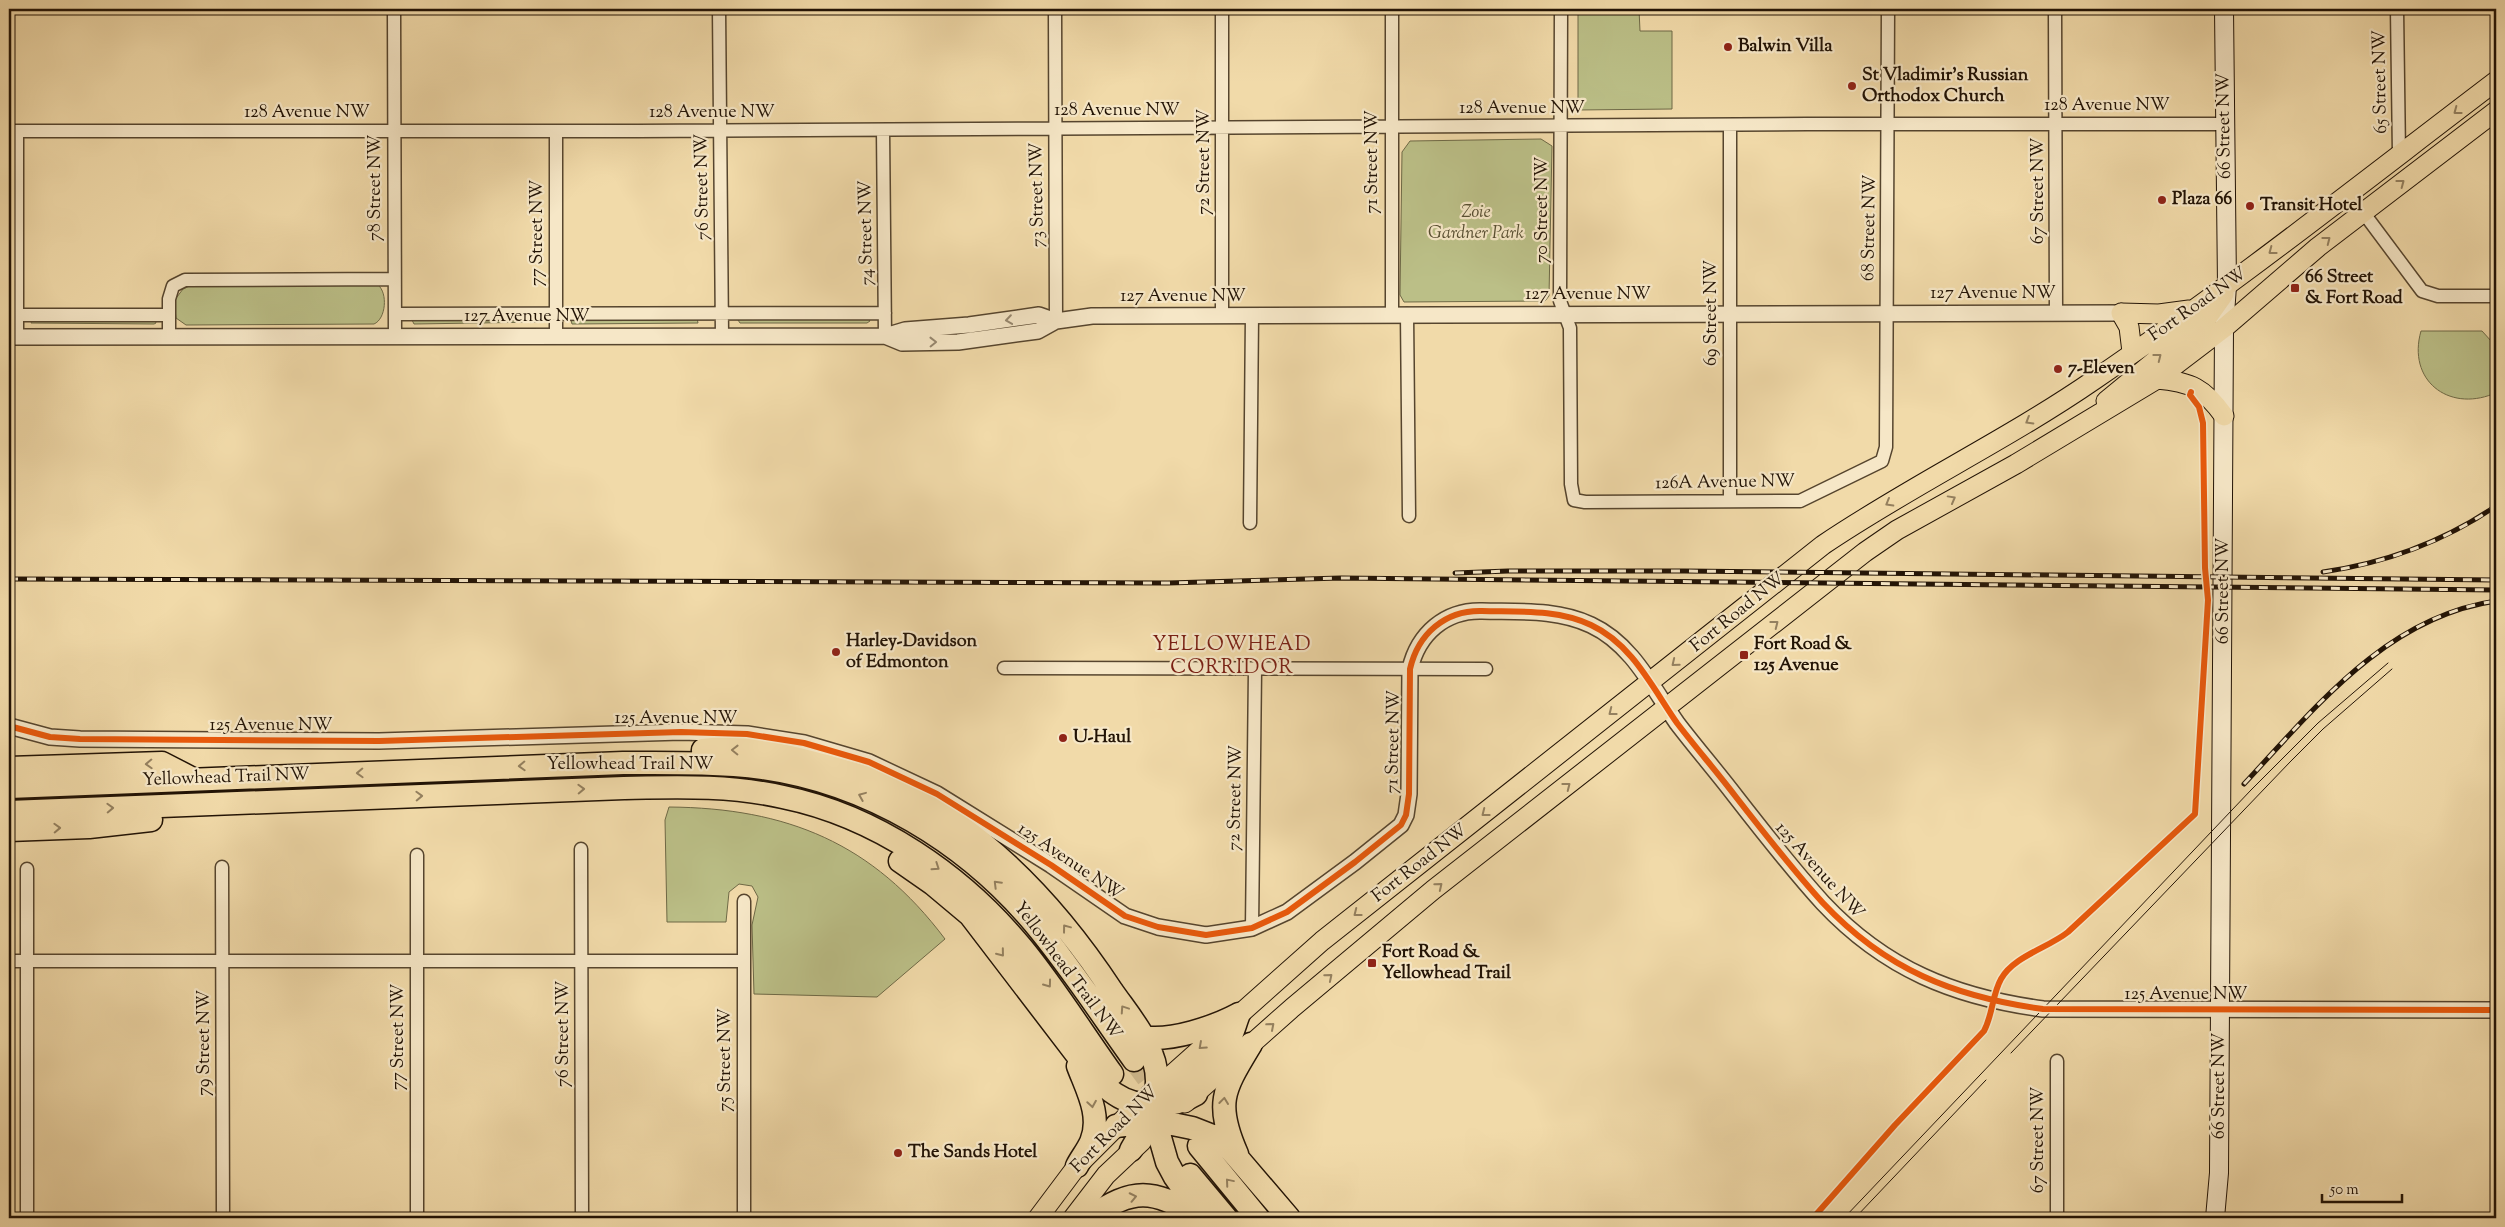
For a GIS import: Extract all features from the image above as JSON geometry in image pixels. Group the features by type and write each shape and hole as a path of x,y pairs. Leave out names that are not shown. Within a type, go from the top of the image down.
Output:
{"highway":[{"path":"623,763 708,749 754,750 792,756 846,771 897,789 948,818 1026,884 1063,923 1143,1037 1154,1062 1156,1111 1167,1162 1226,1218"},
{"name":"Yellowhead Trail NW","path":"9,787 623,763 703,762 764,768 799,775 862,795 929,830 986,873 1034,923 1134,1060"},
{"path":"9,768 162,763 194,779"},
{"path":"624,788 782,809 837,827 872,844 933,884 970,915 1087,1068 1117,1096 1199,1130 1258,1218"},
{"name":"Yellowhead Trail NW","path":"9,812 624,788 721,788 784,797 824,809 893,839 939,868 998,921 1028,956 1112,1074"},
{"path":"9,830 89,827 353,799"},
{"path":"1143,1037 1155,1039 1167,1037 1225,1021 1239,1014"},
{"path":"1131,1150 1156,1111 1206,1068 1228,1041 1239,1014"},
{"path":"1087,1068 1109,1080 1130,1074 1140,1064 1144,1051 1143,1037"},
{"path":"1067,1043 1090,1094 1094,1118 1091,1141 1077,1166"},
{"path":"1242,1164 1226,1124 1223,1107 1230,1079 1251,1044"},
{"path":"1116,1126 1183,1102 1196,1094"},
{"path":"1202,1218 1175,1166 1182,1151 1188,1146 1207,1142 1242,1164 1289,1218"},
{"path":"1089,1218 1125,1198 1147,1194 1171,1200 1202,1218"}],"main road":[{"name":"66 Street NW","path":"2215,1218 2219,1173 2224,328 2227,286 2224,9"},
{"name":"Fort Road NW","path":"1239,1014 1346,922 1823,545 1870,514 2070,396 2227,286 2496,81"},
{"name":"Fort Road NW","path":"1196,1094 1251,1044 1447,879 1865,552 1897,530 2016,464 2081,423 2126,399 2157,379 2224,328 2318,247 2496,110"},
{"path":"2224,328 2244,300 2329,220 2354,190"},
{"path":"2081,423 2143,368 2208,316 2220,301 2227,286"},
{"path":"2121,313 2159,314 2191,310"},
{"path":"2121,313 2129,327 2132,352"},
{"path":"2157,379 2173,380 2194,386 2208,396 2224,416"},
{"name":"Fort Road NW","path":"1038,1218 1077,1166 1116,1126"},
{"name":"Fort Road NW","path":"1074,1218 1094,1190 1131,1150"},
{"name":"66 Street NW","path":"2219,1173 2225,1218"}],"street":[{"name":"78 Street NW","path":"394,9 395,337"},
{"name":"76 Street NW","path":"719,9 722,335"},
{"name":"73 Street NW","path":"1055,9 1056,321"},
{"name":"72 Street NW","path":"1222,9 1222,315"},
{"name":"71 Street NW","path":"1392,9 1392,127 1409,516"},
{"name":"70 Street NW","path":"1561,9 1560,301 1570,328 1571,484 1574,500"},
{"name":"68 Street NW","path":"1886,447 1888,9"},
{"name":"67 Street NW","path":"2055,9 2056,312"},
{"name":"65 Street NW","path":"2397,9 2399,155"},
{"name":"128 Avenue NW","path":"13,131 720,131 2225,124"},
{"name":"69 Street NW","path":"1730,125 1730,501"},
{"name":"74 Street NW","path":"884,130 886,336"},
{"path":"13,131 13,337"},
{"name":"77 Street NW","path":"556,131 556,336"},
{"path":"2363,212 2422,291 2438,296 2496,296"},
{"path":"169,337 169,299 173,286 185,280 394,278"},
{"name":"127 Avenue NW","path":"395,314 885,313"},
{"name":"127 Avenue NW","path":"13,337 886,336 902,343 958,342 1038,332 1056,321 1092,316 2121,313"},
{"path":"13,315 169,314"},
{"path":"1250,522 1252,315"},
{"name":"126A Avenue NW","path":"1574,500 1585,502 1800,501 1878,465 1885,455 1886,447"},
{"name":"125 Avenue NW","path":"1410,670 1419,644 1434,626 1444,620 1478,611 1538,612 1577,620 1601,630 1628,653 1651,682 1667,708 1781,854 1823,903 1860,938 1910,970 1949,988 1994,1002 2015,1006 2062,1010 2496,1010"},
{"path":"1004,668 1486,670"},
{"name":"72 Street NW","path":"1252,928 1256,670"},
{"name":"71 Street NW","path":"1406,815 1409,794 1410,670"},
{"name":"125 Avenue NW","path":"9,726 50,737 80,740 379,741 681,732 747,734 804,743 881,766 945,799 1051,865 1125,916 1158,927 1206,935 1252,928 1287,912 1393,833 1401,825 1406,815"},
{"name":"76 Street NW","path":"581,849 582,1218"},
{"name":"77 Street NW","path":"417,855 417,1218"},
{"name":"79 Street NW","path":"222,867 223,1218"},
{"path":"27,869 27,1218"},
{"name":"75 Street NW","path":"744,901 744,1218"},
{"path":"9,961 744,960"},
{"name":"67 Street NW","path":"2056,1218 2057,1061"}],"green space":[{"path":"1578,9 1639,9 1640,31 1672,31 1672,109 1578,110"},
{"name":"Zoie Gardner Park","path":"1541,139 1552,146 1549,296 1545,301 1404,302 1400,295 1402,152 1410,141"},
{"path":"192,285 378,285 383,294 384,306 381,317 374,324 186,325 176,318 174,301 183,289"},
{"path":"697,318 698,323 572,324 571,320"},
{"path":"740,318 868,318 870,321 867,323 740,323 738,320"},
{"path":"155,320 156,323 154,324 31,323 32,321"},
{"path":"412,320 541,320 541,322 414,324"},
{"path":"2421,331 2482,331 2492,342 2493,394 2461,399 2447,395 2435,388 2426,377 2420,364 2418,349"},
{"path":"669,807 712,809 752,815 789,824 824,837 857,855 888,878 917,906 945,939 877,997 754,994 752,925 758,897 752,886 739,884 729,892 726,922 667,922 665,820"}],"tunnel":[{"path":"1134,1060 1164,1100"}],"tram line":[{"path":"1844,1218 2251,790 2318,723 2388,663"},
{"path":"2011,1053 2290,762 2323,729 2392,669"},
{"path":"1855,1218 1986,1080"}],"railway":[{"path":"2323,572 2369,563 2413,549 2455,530 2496,506"},
{"path":"1455,573 1508,571 1684,571 2496,580"},
{"path":"9,579 1168,583 1341,578 2496,590"},
{"path":"2244,784 2326,697 2355,670 2387,646 2420,626 2457,610 2496,601"}],"cycle path":[{"path":"1813,1218 1895,1125 1984,1031 1998,985 2007,971 2023,958 2068,932 2195,814 2208,600 2205,568 2203,423 2199,407 2190,395 2191,392"},
{"path":"9,726 50,737 80,739 379,741 681,732 747,734 804,743 869,762 937,794 1051,865 1125,916 1158,927 1206,935 1252,928 1287,912 1355,862 1401,825 1406,815 1409,794 1410,669 1419,645 1435,626 1456,615 1469,612 1551,614 1565,616 1591,625 1605,633 1630,655 1650,681 1677,723 1778,851 1823,903 1847,926 1871,946 1896,962 1951,988 1980,997 2043,1009 2496,1010"}],"place":[{"name":"Balwin Villa","path":"1728,47"},
{"name":"St Vladimir's Russian Orthodox Church","path":"1852,86"},
{"name":"Plaza 66","path":"2162,200"},
{"name":"Transit Hotel","path":"2250,206"},
{"name":"66 Street & Fort Road","path":"2295,288"},
{"name":"7-Eleven","path":"2058,369"},
{"name":"Harley-Davidson of Edmonton","path":"836,652"},
{"name":"Fort Road & 125 Avenue","path":"1744,655"},
{"name":"U-Haul","path":"1063,738"},
{"name":"Fort Road & Yellowhead Trail","path":"1372,963"},
{"name":"The Sands Hotel","path":"898,1153"}],"district":[{"name":"YELLOWHEAD CORRIDOR","path":"1232,656"}]}
